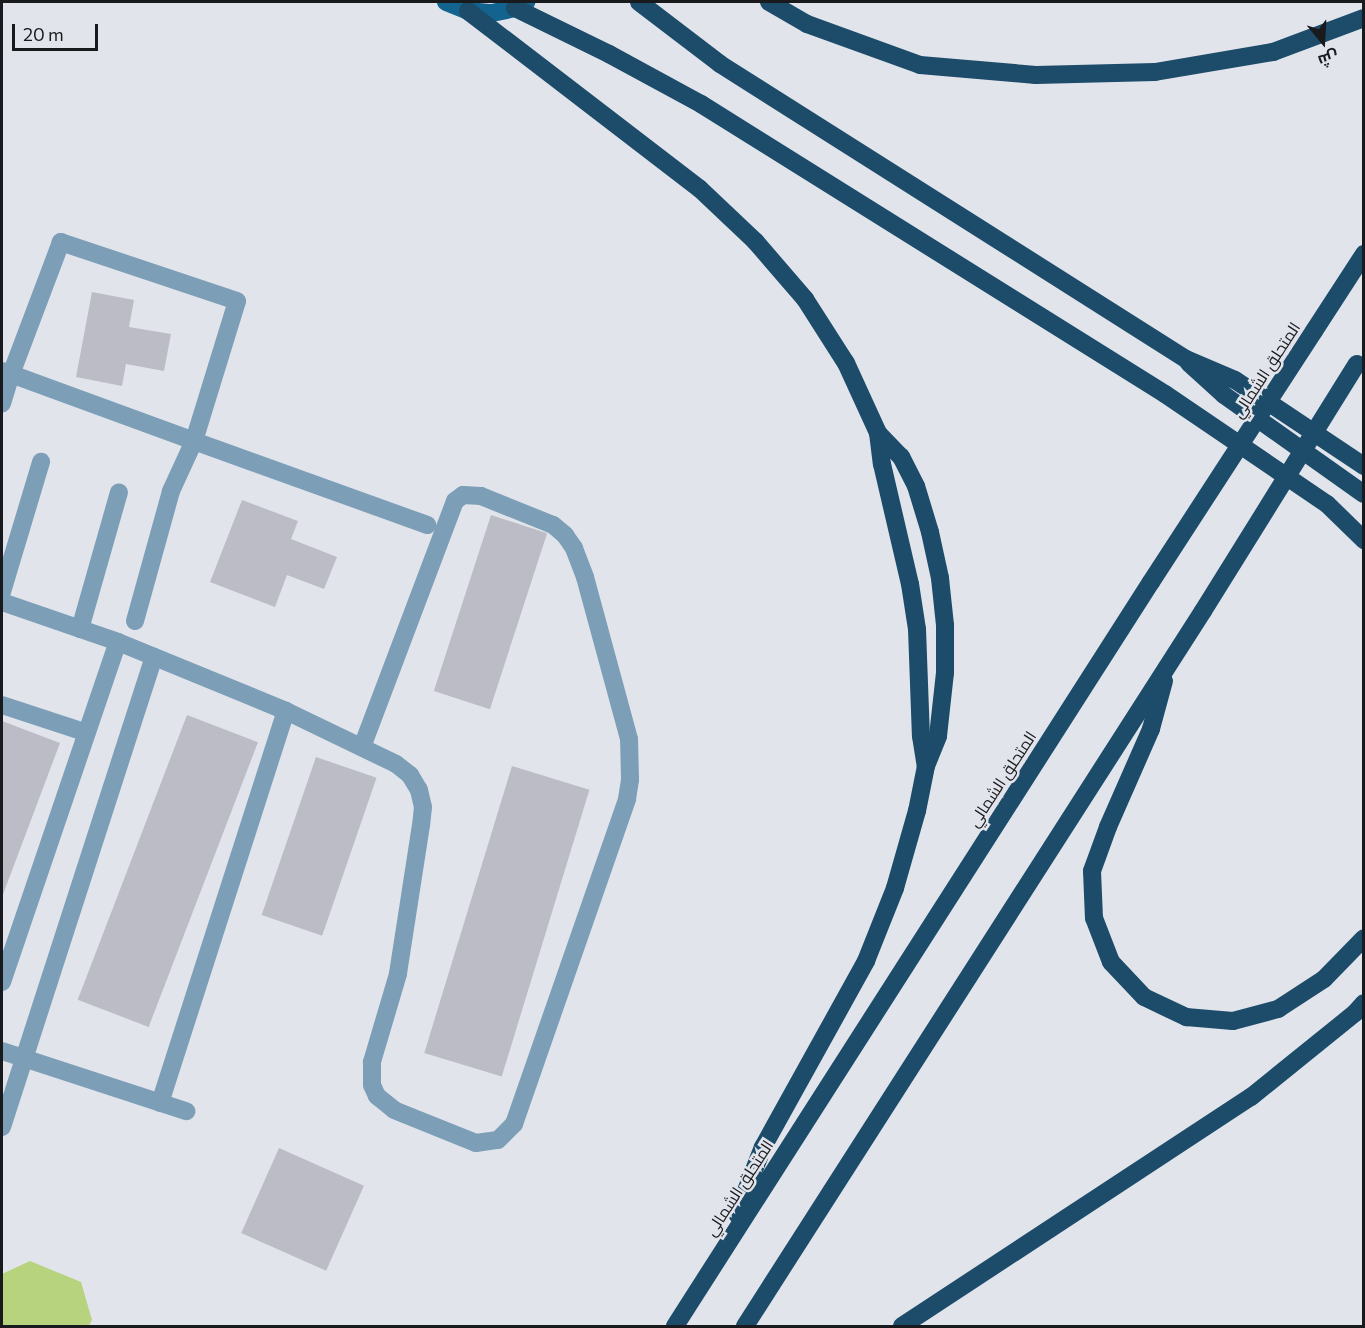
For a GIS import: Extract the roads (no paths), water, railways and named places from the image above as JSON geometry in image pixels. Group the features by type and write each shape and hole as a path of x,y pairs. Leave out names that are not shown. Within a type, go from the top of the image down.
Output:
{"highway":[{"path":"639,2 720,64 1186,359 1235,380 1364,466"},
{"path":"769,2 807,24 920,65 1036,75 1155,72 1261,54 1364,18"},
{"path":"520,5 701,104 1085,343 1165,394 1327,504 1364,540"},
{"path":"468,12 700,189 755,241 811,308 846,363 878,433 882,464 910,584 917,629 921,736 926,766"},
{"name":"المتحلق الشمالي","path":"675,1326 1151,582 1364,254"},
{"path":"1186,359 1224,395 1364,494"},
{"path":"745,1326 1203,611 1360,359"},
{"path":"731,1236 763,1147 870,951 896,888 917,811 926,766 938,736 945,673 945,625 940,578 930,532 916,486 900,457 878,433"},
{"path":"1167,667 1151,729 1108,827 1092,871 1094,918 1112,962 1144,997 1186,1017 1233,1021 1278,1009 1324,979 1364,938"},
{"path":"902,1326 1251,1097 1355,1013 1364,1003"}],"main road":[{"path":"446,2 468,12 492,13 520,5"}],"street":[{"path":"2,404 6,373 61,242 237,301 194,441 171,491 135,621"},
{"path":"6,373 427,525"},
{"path":"2,592 41,462"},
{"path":"80,629 119,492"},
{"path":"2,602 118,642 286,711 396,764 410,775 419,790 423,807 398,974 372,1062 372,1085 377,1096 394,1110 476,1143 498,1140 514,1124 627,799 630,779 629,739 592,600 581,562 565,535 552,525 481,496 463,495 455,501 362,747"},
{"path":"2,982 118,642"},
{"path":"2,1127 5,1102 24,1058 154,657"},
{"path":"2,705 87,733"},
{"path":"160,1103 286,711"},
{"path":"2,1051 186,1111"}]}
